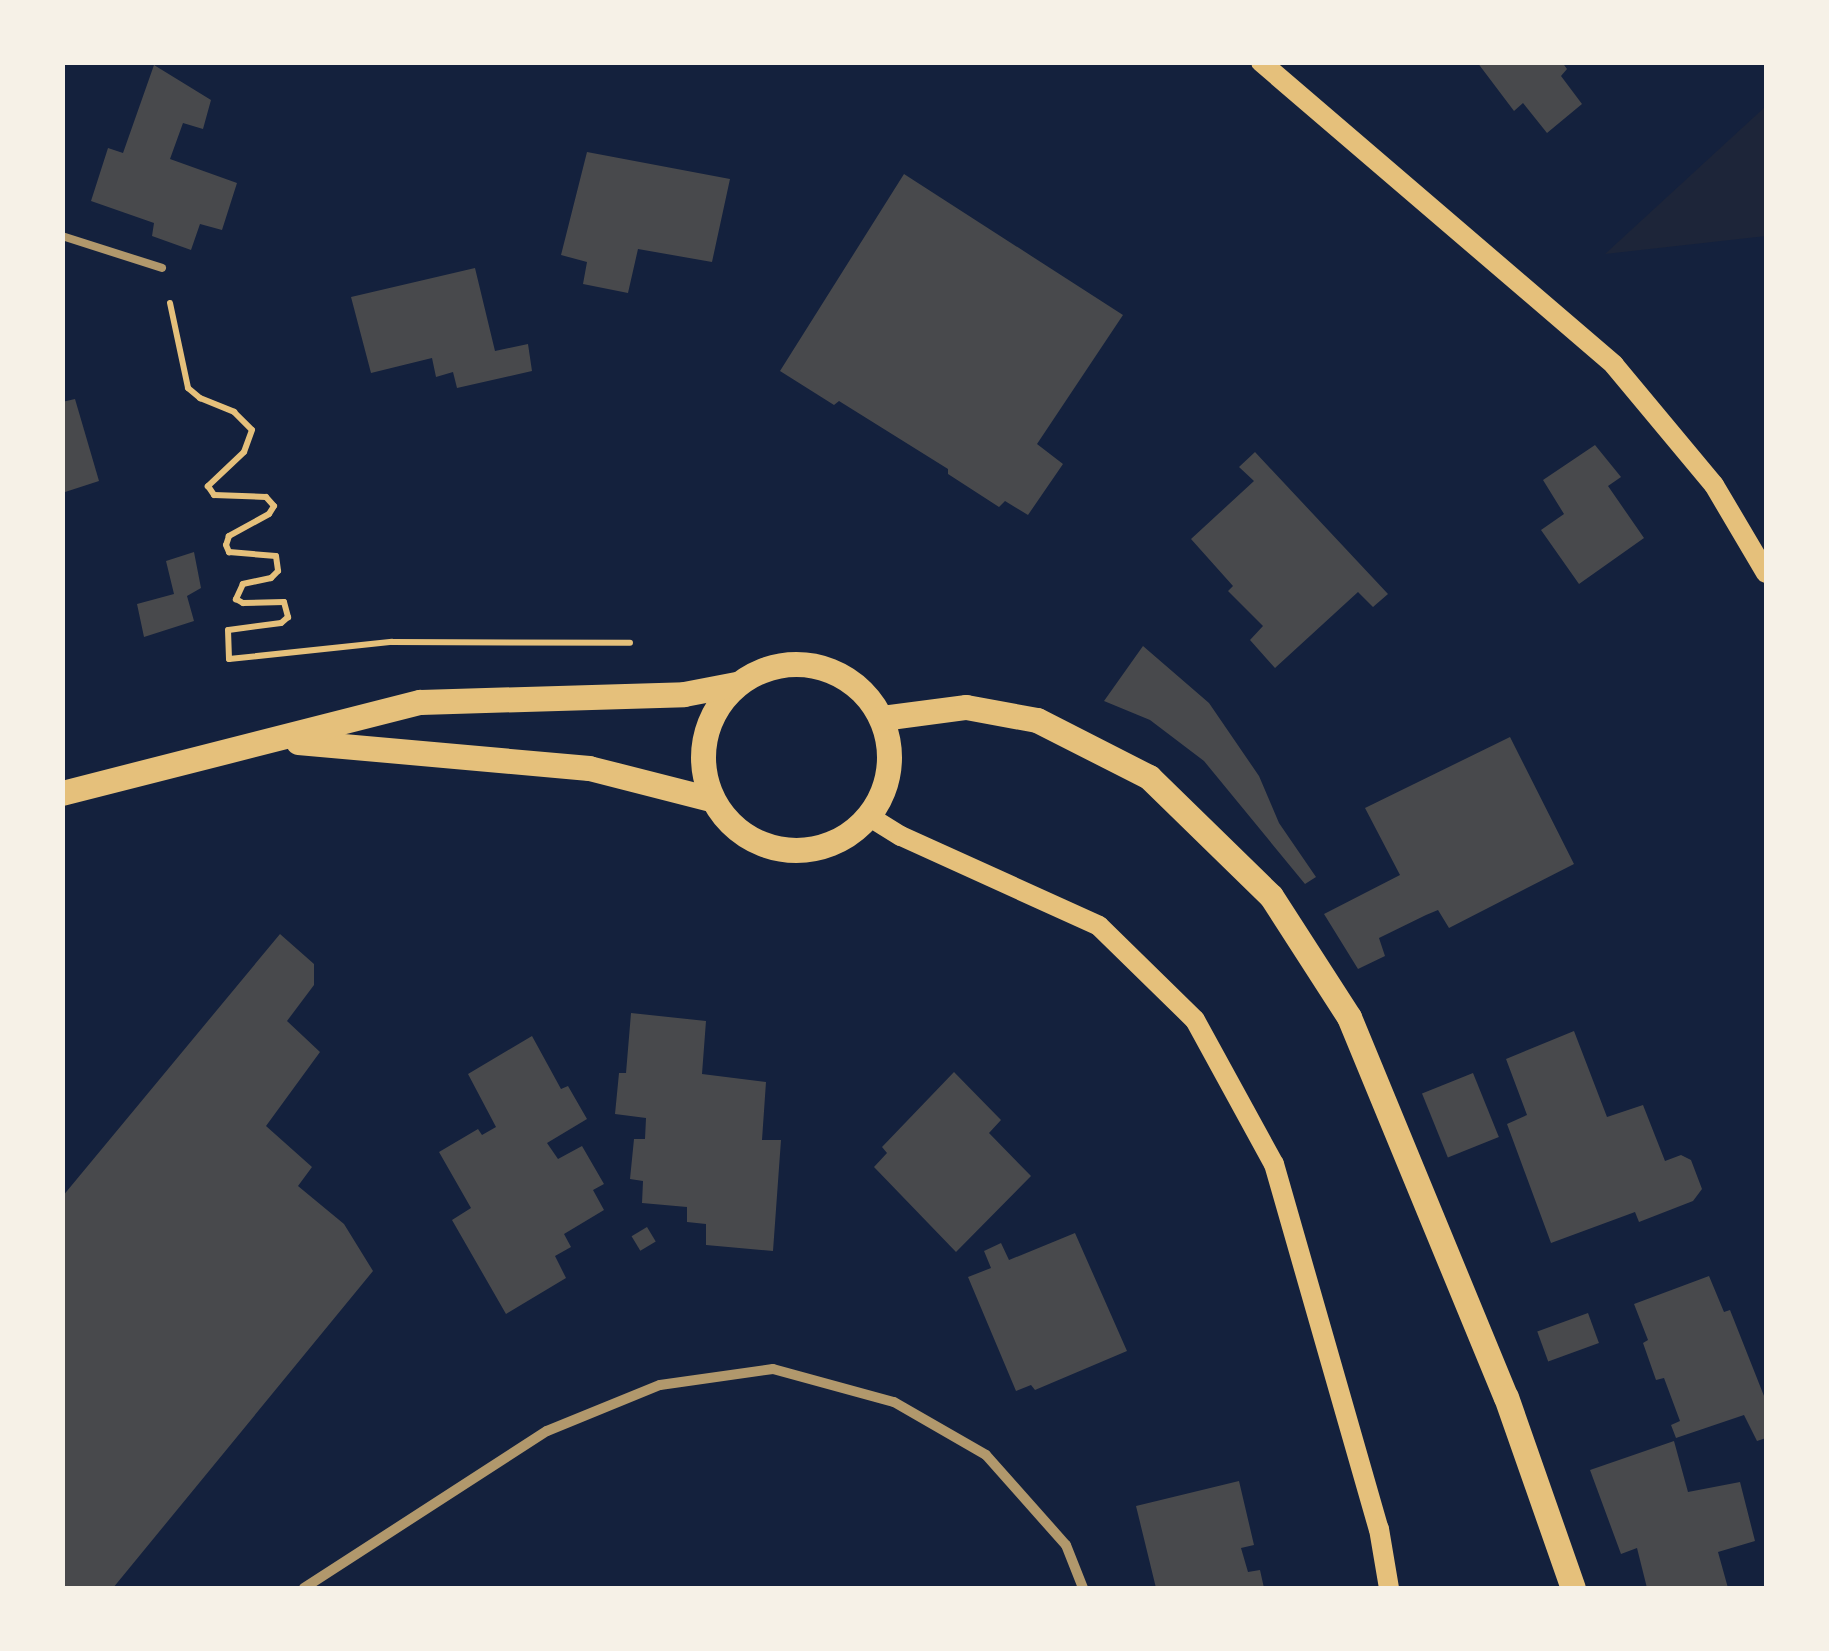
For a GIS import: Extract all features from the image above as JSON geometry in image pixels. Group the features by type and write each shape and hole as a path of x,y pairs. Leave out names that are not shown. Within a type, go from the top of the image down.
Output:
{"main road":[{"path":"1261,62 1614,365 1714,485 1766,573"},
{"path":"62,793 283,740 420,702 684,694 736,684 761,670 789,664 817,666 854,685 882,718 890,769 870,817 846,838 817,849 786,852 756,842 730,824 711,799 702,769 704,737 715,708 736,684"},
{"path":"882,718 966,707 1036,720 1149,777 1271,896 1348,1017 1506,1397 1573,1588"},
{"path":"283,740 589,768 711,799"},
{"path":"870,817 901,836 1099,926 1195,1020 1274,1164 1378,1529 1389,1588"}],"street":[{"path":"304,1588 547,1431 660,1385 773,1369 894,1402 986,1455 1066,1545 1084,1588"}],"lane":[{"path":"62,236 162,268"}],"path":[{"path":"162,268 188,388 200,398 234,412 252,430 244,452 208,486 214,495 266,497 274,506 270,514 230,536 226,545 229,552 276,556 278,571 271,578 243,584 236,599 243,604 284,602 288,617 281,623 228,630"}],"shaded area":[{"path":"1766,106 1766,236 1605,254"}],"building":[{"path":"1477,62 1562,62 1567,69 1561,76 1582,104 1547,133 1523,103 1514,111"},
{"path":"154,65 211,100 203,129 183,123 170,159 237,183 222,230 200,224 191,250 152,236 154,223 91,201 108,148 123,153"},
{"path":"587,152 730,179 712,262 638,249 628,293 583,284 587,262 561,255"},
{"path":"904,174 1123,315 1037,444 1063,464 1028,515 1005,501 999,507 948,474 948,469 839,401 834,405 780,371"},
{"path":"475,268 495,351 528,344 532,371 457,388 453,372 436,377 432,358 371,373 351,297"},
{"path":"75,399 99,481 62,493 62,402"},
{"path":"1595,445 1621,477 1608,486 1644,538 1579,584 1541,530 1564,514 1543,480"},
{"path":"1255,452 1388,594 1373,607 1358,592 1275,668 1250,640 1263,626 1228,591 1233,586 1191,539 1254,481 1239,467"},
{"path":"194,552 201,588 187,596 194,621 144,637 137,604 174,594 166,561"},
{"path":"1143,646 1209,703 1259,776 1279,823 1316,877 1305,884 1204,761 1150,720 1104,701"},
{"path":"1510,737 1574,864 1449,928 1438,910 1426,915 1379,938 1385,956 1358,969 1324,914 1400,875 1365,808"},
{"path":"280,934 314,964 314,985 287,1021 320,1052 266,1126 312,1167 298,1186 344,1224 373,1271 113,1588 62,1588 62,1197"},
{"path":"631,1013 706,1021 702,1074 766,1082 762,1140 781,1140 773,1251 706,1245 706,1224 687,1222 687,1207 642,1203 643,1181 630,1179 634,1139 645,1139 646,1118 615,1114 619,1073 626,1073"},
{"path":"1574,1031 1607,1117 1643,1105 1665,1161 1681,1155 1691,1160 1702,1189 1693,1201 1639,1222 1635,1212 1551,1243 1507,1124 1527,1115 1506,1059"},
{"path":"532,1036 561,1089 568,1086 587,1119 547,1143 558,1159 582,1146 604,1184 593,1190 604,1210 564,1234 571,1247 555,1256 566,1278 506,1314 452,1220 471,1208 439,1152 478,1129 482,1135 496,1127 468,1074"},
{"path":"954,1072 1001,1120 989,1133 1031,1176 956,1252 874,1167 887,1153 882,1147"},
{"path":"1473,1073 1499,1137 1448,1158 1422,1094"},
{"path":"647,1227 656,1242 640,1251 632,1236"},
{"path":"1075,1233 1127,1351 1035,1390 1031,1385 1016,1391 968,1277 991,1268 984,1251 1001,1243 1009,1260"},
{"path":"1709,1276 1724,1312 1730,1310 1766,1401 1766,1438 1757,1441 1744,1415 1676,1438 1671,1425 1680,1421 1664,1378 1656,1380 1643,1343 1648,1340 1634,1304"},
{"path":"1588,1313 1599,1343 1548,1362 1537,1331"},
{"path":"1674,1441 1688,1492 1740,1482 1755,1541 1718,1552 1728,1588 1647,1588 1637,1548 1621,1554 1590,1470"},
{"path":"1239,1481 1254,1545 1241,1548 1248,1572 1260,1570 1264,1588 1156,1588 1136,1506"}]}
